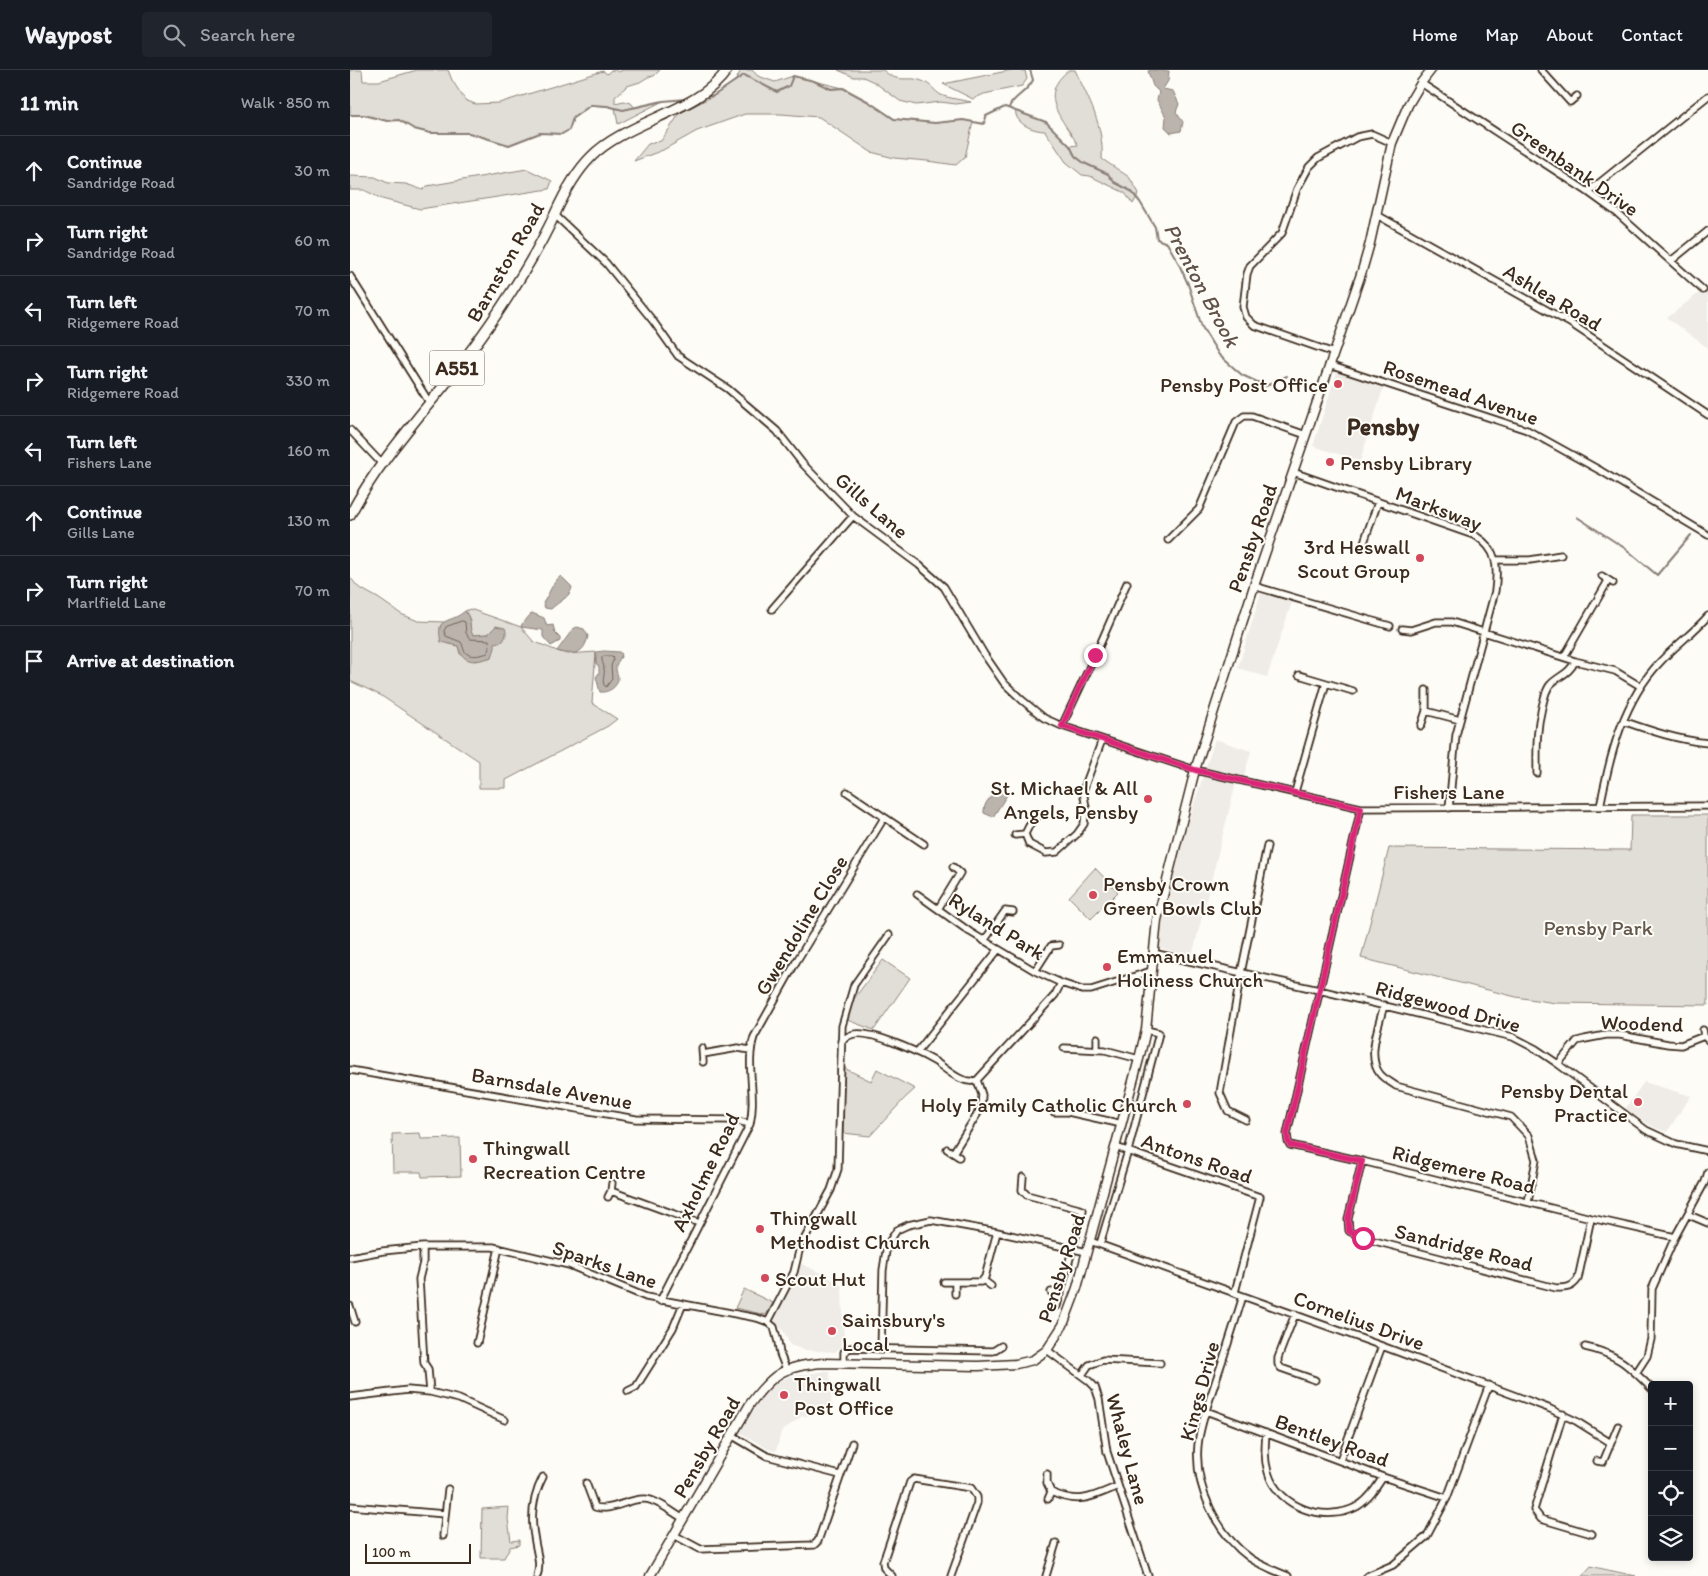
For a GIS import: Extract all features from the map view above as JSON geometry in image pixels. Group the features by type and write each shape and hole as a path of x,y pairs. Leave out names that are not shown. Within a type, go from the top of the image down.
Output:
{"main road":[{"name":"Barnston Road","path":"350,515 382,464 477,343 504,303 574,177 590,158 600,149 642,124 701,96 728,70"},
{"name":"Pensby Road","path":"650,1576 750,1404 771,1379 786,1369 802,1365 844,1363 978,1366 1016,1364 1033,1360 1047,1350 1064,1325 1077,1288 1146,1030 1156,920 1195,770 1254,586 1362,271 1377,215 1392,143 1408,105 1431,70"}],"street":[{"path":"1540,70 1570,102 1577,96"},
{"name":"Greenbank Drive","path":"1421,83 1617,213 1703,290"},
{"path":"1588,192 1708,96"},
{"path":"1334,353 1254,325 1246,317 1244,307 1250,266 1282,233 1303,177 1318,158 1357,137 1372,134 1392,143"},
{"name":"Gills Lane","path":"554,215 606,263 653,320 678,356 728,389 776,431 802,464 853,516 919,565 944,587 984,654 1004,683 1022,700 1044,718 1062,726 1195,770"},
{"name":"Ashlea Road","path":"1377,215 1570,323 1708,415"},
{"path":"1671,261 1708,231"},
{"path":"350,276 429,402"},
{"name":"Rosemead Avenue","path":"1329,365 1527,430 1708,535"},
{"path":"1168,540 1198,509 1236,422 1244,416 1252,416 1306,435"},
{"path":"350,430 382,464"},
{"name":"Marksway","path":"1294,472 1476,536 1489,547 1496,560 1496,591 1456,735 1449,808"},
{"path":"1362,548 1378,502"},
{"path":"772,609 853,516"},
{"path":"1496,560 1524,561 1560,555"},
{"path":"1564,657 1611,582 1602,576"},
{"path":"1062,726 1127,583"},
{"path":"1254,586 1390,626"},
{"path":"1600,807 1606,775 1623,721 1640,686 1660,661 1708,616"},
{"path":"1402,629 1411,630 1436,622 1452,622 1615,671 1640,686"},
{"path":"1537,773 1537,728 1547,691 1551,684 1572,668 1574,660"},
{"path":"1299,675 1353,691"},
{"path":"1295,792 1326,684"},
{"path":"1421,726 1426,711 1426,690"},
{"path":"1426,711 1460,720"},
{"path":"1623,721 1684,741 1708,744"},
{"path":"1025,834 1029,844 1046,853 1057,852 1077,834 1084,824 1086,807 1084,791 1102,740"},
{"name":"Fishers Lane","path":"1195,770 1361,808 1708,806"},
{"path":"847,792 924,844"},
{"name":"Ridgemere Road","path":"1361,808 1287,1134 1290,1145 1675,1237"},
{"path":"1025,834 1037,817"},
{"name":"Gwendoline Close","path":"750,1050 754,1038 796,962 884,818"},
{"path":"1015,834 1025,834"},
{"path":"1246,1120 1228,1111 1220,1093 1241,973 1267,846"},
{"path":"938,909 960,872 953,867"},
{"name":"Ryland Park","path":"917,894 998,950 1035,971 1082,990 1091,990 1151,971"},
{"path":"1001,905 1005,912"},
{"path":"1005,912 1013,912"},
{"path":"984,941 1005,912"},
{"path":"786,1369 780,1354 774,1327 768,1322 794,1272 800,1247 831,1190 838,1169 842,1026 854,985 890,935"},
{"path":"1035,971 1050,946 1049,939"},
{"path":"1050,946 1059,945"},
{"path":"917,1052 998,950"},
{"name":"Ridgewood Drive","path":"1153,953 1384,1005 1513,1037 1536,1049 1558,1064 1646,1130 1676,1144 1708,1151"},
{"path":"841,1042 851,1034 868,1034 917,1052 963,1080 968,1082 977,1080 1055,995 1061,983"},
{"path":"1384,1005 1374,1050 1374,1064 1381,1076 1396,1086 1511,1117 1529,1136 1536,1160 1528,1202"},
{"name":"Pensby Road","path":"1100,1244 1128,1151 1158,1033 1146,1030"},
{"name":"Woodend","path":"1558,1064 1577,1041 1606,1035 1620,1035 1668,1044 1681,1044 1705,1035"},
{"path":"1097,1038 1097,1050"},
{"path":"703,1062 702,1051 738,1048 750,1050"},
{"path":"1064,1048 1105,1050 1139,1059"},
{"name":"Axholme Road","path":"660,1301 750,1124 753,1104 750,1050"},
{"name":"Barnsdale Avenue","path":"350,1070 636,1119 734,1120 750,1124"},
{"path":"947,1149 956,1155 981,1108 982,1095 977,1080"},
{"path":"1133,1082 1145,1086"},
{"path":"1054,1112 1068,1112 1122,1124"},
{"name":"Antons Road","path":"1116,1147 1260,1197 1235,1292"},
{"name":"Sandridge Road","path":"1362,1161 1348,1219 1349,1231 1363,1238 1556,1288 1567,1288 1578,1279 1591,1218"},
{"path":"1636,1373 1647,1356 1651,1339 1652,1289 1675,1237 1689,1214 1708,1172"},
{"name":"Pensby Road","path":"1023,1177 1022,1190 1027,1195 1083,1210 1057,1306"},
{"path":"608,1197 612,1183"},
{"path":"611,1191 698,1223"},
{"path":"1689,1214 1708,1223"},
{"path":"881,1350 883,1270 887,1245 897,1230 908,1225 931,1220 997,1232 1087,1252"},
{"path":"944,1282 981,1282 985,1277 997,1232"},
{"name":"Cornelius Drive","path":"1090,1241 1488,1385 1562,1414 1611,1443"},
{"name":"Sparks Lane","path":"350,1258 383,1251 423,1247 472,1246 499,1248 569,1265 646,1298 756,1318 768,1322"},
{"path":"423,1247 423,1263 419,1279 424,1362 428,1369 430,1392"},
{"path":"477,1343 499,1248"},
{"path":"983,1280 991,1286"},
{"path":"955,1282 955,1294"},
{"name":"Pensby Road","path":"1051,1292 1061,1294"},
{"name":"Kings Drive","path":"1243,1296 1206,1410 1198,1445 1200,1475 1206,1499 1221,1527 1238,1548 1266,1568 1288,1576"},
{"path":"628,1391 636,1386 653,1360 673,1328 684,1304"},
{"path":"350,1306 355,1322"},
{"path":"1295,1314 1278,1358 1278,1364 1281,1368 1315,1380"},
{"path":"844,1363 844,1352 850,1348 993,1351 1001,1346"},
{"path":"1340,1460 1382,1346"},
{"path":"1585,1347 1604,1351 1618,1358 1648,1385"},
{"name":"Whaley Lane","path":"1047,1350 1082,1375 1095,1387 1108,1452 1148,1576"},
{"path":"1082,1375 1089,1365 1103,1360 1160,1363"},
{"path":"1367,1576 1393,1565 1427,1536 1447,1498 1488,1385"},
{"path":"350,1396 408,1390 430,1392 459,1399 505,1420"},
{"name":"Bentley Road","path":"1206,1410 1383,1477 1447,1498"},
{"path":"1562,1414 1534,1510 1541,1519 1592,1534"},
{"path":"1597,1460 1603,1462 1618,1426"},
{"path":"1266,1433 1265,1458 1272,1481 1280,1493 1290,1502 1302,1508 1329,1514 1344,1511 1357,1506 1369,1498 1383,1477"},
{"path":"732,1436 766,1456 840,1475"},
{"path":"674,1535 700,1549 814,1545 818,1541 852,1443"},
{"path":"1047,1474 1047,1483 1051,1492 1048,1500"},
{"path":"537,1576 539,1560 534,1539 532,1512 537,1489 543,1477"},
{"path":"892,1576 884,1568 883,1562 910,1482 914,1479 971,1488 978,1497 951,1576"},
{"path":"586,1483 595,1507"},
{"path":"1051,1492 1074,1499 1094,1496 1118,1486"},
{"path":"443,1536 448,1489"},
{"path":"595,1507 603,1509 645,1500 654,1502 684,1519"},
{"path":"350,1506 445,1514"},
{"path":"590,1513 595,1507"},
{"path":"1046,1576 1056,1543"}],"shaded area":[{"path":"1708,286 1708,348 1667,318"},
{"path":"1337,371 1384,386 1360,461 1313,446"},
{"path":"1261,593 1292,602 1267,677 1238,668"},
{"path":"1215,739 1251,751 1244,777 1238,775 1192,956 1158,948 1170,878"},
{"path":"1644,1082 1691,1096 1667,1132 1653,1127 1625,1109"},
{"path":"800,1263 827,1276 842,1286 844,1344 835,1352 804,1350 790,1345 784,1332 772,1318"},
{"path":"830,1372 832,1413 802,1416 781,1432 776,1451 768,1449 738,1431 757,1401 765,1391 776,1383 788,1377"}],"green space":[{"path":"350,70 362,70 363,81 379,81 417,70 448,70 465,100 475,104 499,103 603,71 607,74 611,70 618,72 623,70 660,70 654,76 627,86 615,97 615,103 624,101 631,103 635,108 663,101 618,124 615,108 591,105 573,118 569,130 562,134 540,133 509,145 469,133 430,133 414,129 399,120 387,121 364,115 350,115"},
{"path":"741,70 752,70 758,76 775,82 793,76 843,88 895,119 935,123 963,120 973,122 965,157 956,165 894,158 871,152 819,117 745,114 697,131 663,150 634,161 648,144 661,141 680,113 713,96 736,80"},
{"path":"838,70 883,70 894,77 917,79 925,82 944,96 971,102 956,104 940,102 916,105 900,101 874,82 863,77 854,77"},
{"path":"1012,70 1025,71 1027,79 1022,86 984,94 973,99 943,84"},
{"path":"1069,70 1075,70 1095,113 1101,135 1102,159 1129,177 1139,193 1133,204 1125,193 1090,176 1082,175 1066,162 1045,131 1027,126 1020,122 1017,117 1015,111 1046,122 1070,146 1078,145 1060,117 1053,98 1054,89 1059,80"},
{"path":"527,169 552,181 549,189 420,209 382,199 364,190 350,190 350,176 375,177 388,183 406,184 423,190 427,186"},
{"path":"350,577 358,587 401,614 418,621 444,622 440,626 450,643 458,646 460,654 475,661 492,657 494,642 500,642 488,634 473,635 469,618 465,611 470,609 521,627 533,641 557,651 567,654 596,652 592,703 617,719 608,726 506,780 506,788 479,788 479,761 380,695 350,681"},
{"name":"Pensby Park","path":"1631,815 1708,815 1708,1005 1555,1003 1516,997 1361,958 1389,848 1630,850"},
{"name":"Pensby Crown Green Bowls Club","path":"1095,868 1118,892 1091,919 1069,897"},
{"path":"883,960 910,978 874,1030 847,1020 853,1000"},
{"path":"844,1068 871,1081 877,1069 915,1089 870,1136 843,1133"},
{"path":"420,1133 421,1139 460,1138 461,1176 422,1177 421,1172 393,1172 392,1134"},
{"path":"744,1289 773,1303 766,1315 735,1308"},
{"path":"509,1507 508,1519 511,1541 519,1540 519,1545 510,1547 504,1558 481,1558 482,1509"},
{"path":"1591,1566 1594,1567 1636,1576 1582,1576"}],"water":[{"path":"1148,71 1169,71 1168,81 1163,89 1173,91 1179,104 1176,112 1183,122 1181,131 1171,133 1165,127 1166,117 1157,100 1159,92 1153,86"},
{"path":"561,576 572,587 571,591 567,597 551,609 545,608 543,603 553,585"},
{"path":"465,611 469,618 473,635 488,634 496,626 505,628 505,638 503,641 495,643 492,657 476,661 467,659 460,652 458,646 441,642 440,628 442,624"},
{"path":"532,613 544,618 547,626 553,625 560,641 551,646 543,637 543,630 521,627"},
{"path":"577,627 584,629 588,636 584,647 574,653 557,651 573,629"},
{"path":"604,651 622,654 616,666 618,681 614,687 600,692 596,677 599,673 599,667 596,663 596,652"},
{"path":"997,790 1002,790 1007,795 993,817 984,813 984,809 988,800"}],"waterway":[{"path":"1009,108 1010,104 1033,80 1030,70"},
{"name":"Prenton Brook","path":"705,97 713,96 744,75 777,92 789,86 793,76 814,81 831,89 843,88 869,102 894,119 935,123 963,120 984,124 986,116 1005,107 1046,122 1070,146 1075,156 1084,163 1108,174 1114,182 1131,191 1140,202 1155,227 1157,239 1167,243 1178,262 1188,284 1202,327 1219,355 1242,375 1266,386 1287,376"},
{"name":"Prenton Brook","path":"350,115 364,115 387,121 399,120 414,129 430,133 469,133 509,145 540,133 562,134 569,130 573,118 591,105 623,110 663,101 687,99"},
{"path":"1577,517 1626,549 1657,575 1691,535"}],"place":[{"name":"Pensby Post Office","path":"1338,384"},
{"name":"Pensby Library","path":"1330,462"},
{"name":"3rd Heswall Scout Group","path":"1420,558"},
{"name":"St. Michael & All Angels, Pensby","path":"1148,799"},
{"name":"Pensby Crown Green Bowls Club","path":"1093,895"},
{"name":"Emmanuel Holiness Church","path":"1107,967"},
{"name":"Pensby Dental Practice","path":"1638,1102"},
{"name":"Holy Family Catholic Church","path":"1187,1104"},
{"name":"Thingwall Recreation Centre","path":"473,1159"},
{"name":"Thingwall Methodist Church","path":"760,1229"},
{"name":"Scout Hut","path":"765,1278"},
{"name":"Sainsbury's Local","path":"832,1331"},
{"name":"Thingwall Post Office","path":"784,1395"}],"district":[{"name":"Pensby","path":"1383,426"}],"route":[{"path":"1095,655 1062,726 1212,775 1361,808 1287,1134 1290,1145 1362,1161 1348,1219 1349,1231 1363,1238"}]}
